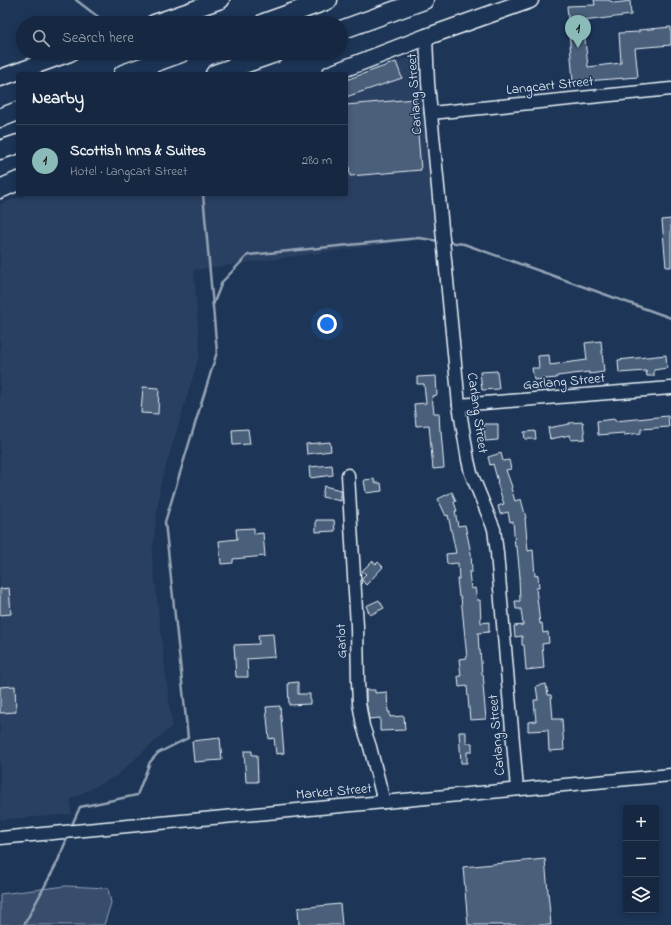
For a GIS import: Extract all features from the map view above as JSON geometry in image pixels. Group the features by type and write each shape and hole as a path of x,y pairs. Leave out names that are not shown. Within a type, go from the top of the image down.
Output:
{"highway":[{"path":"283,16 328,0"},
{"path":"348,27 424,0"},
{"path":"129,72 162,60"},
{"path":"221,72 255,60"},
{"path":"246,72 272,60"},
{"path":"0,118 16,112"},
{"path":"0,150 16,145"},
{"path":"0,190 16,182"}],"main road":[{"path":"174,16 221,0"},
{"path":"335,72 426,37 530,0"},
{"path":"17,72 50,60"},
{"path":"0,78 16,72"},
{"path":"0,190 16,186"}],"street":[{"name":"Carlang Street","path":"426,37 428,83 459,405 471,473 494,529 517,790"},
{"name":"Langcart Street","path":"431,113 671,89"},
{"name":"Garlang Street","path":"459,405 671,388"},
{"name":"Garlot","path":"348,476 357,626 359,703 363,726 384,802"},
{"name":"Market Street","path":"0,838 671,775"}],"shaded area":[{"path":"419,54 436,237 194,270 200,353 160,486 152,557 172,726 116,776 71,799 71,814 0,820 0,204 24,196 348,196 348,79"},
{"path":"66,886 108,888 111,903 104,925 0,925 0,894"}],"building":[{"path":"594,0 608,0 615,3 630,1 631,15 583,21 588,67 621,63 619,33 639,32 639,30 671,27 671,45 635,48 638,77 573,82 567,6 595,5"},
{"path":"396,62 402,78 348,96 348,79"},
{"path":"415,99 421,170 350,176 348,154 348,105"},
{"path":"671,219 671,267 666,267 662,220"},
{"path":"601,341 604,372 589,374 589,372 557,376 557,378 534,380 532,368 539,368 538,356 549,355 550,365 587,360 585,343"},
{"path":"666,355 667,368 654,370 654,376 647,376 646,371 619,373 618,360"},
{"path":"497,371 499,389 482,390 480,372"},
{"path":"436,376 437,395 432,396 434,413 439,413 444,468 433,469 429,425 416,426 414,404 426,403 424,384 417,384 417,377"},
{"path":"143,387 159,388 158,414 141,413"},
{"path":"668,416 669,427 641,429 641,433 624,435 624,433 598,435 597,421 615,419 615,421"},
{"path":"583,422 585,439 571,440 570,435 550,439 548,428 569,423"},
{"path":"484,424 498,424 498,440 485,441"},
{"path":"248,429 250,444 233,445 232,430"},
{"path":"535,431 536,439 525,439 524,432"},
{"path":"330,442 331,451 307,454 306,444"},
{"path":"501,453 503,461 509,460 511,469 506,470 515,501 521,499 526,518 528,551 533,550 535,576 538,575 539,588 536,588 540,624 542,623 543,633 548,632 549,643 542,644 544,668 526,670 522,636 515,637 514,626 523,625 521,609 516,609 515,601 520,601 520,577 517,547 515,547 513,521 510,522 508,512 500,514 498,506 504,504 493,464 490,465 488,457"},
{"path":"332,465 333,475 310,478 309,467"},
{"path":"374,479 375,483 381,483 382,491 366,493 364,480"},
{"path":"324,486 341,490 341,501 322,497"},
{"path":"452,492 456,501 454,502 457,511 455,511 458,526 465,525 471,553 472,572 469,572 471,589 475,588 477,600 480,600 481,623 489,622 489,632 478,633 484,684 486,719 470,720 467,686 459,687 458,676 461,676 459,659 467,658 461,597 459,597 457,579 459,579 458,563 447,564 446,554 456,553 448,515 446,516 438,499"},
{"path":"316,520 334,520 335,531 316,532"},
{"path":"254,528 254,534 263,533 265,556 233,559 233,563 221,564 219,541 237,539 236,529"},
{"path":"372,561 376,564 378,562 383,567 366,585 362,578 366,574 362,571"},
{"path":"9,588 11,614 0,615 0,589"},
{"path":"379,600 384,608 370,615 366,606"},
{"path":"273,634 275,657 247,659 248,677 236,677 234,645 259,644 258,635"},
{"path":"298,682 298,694 310,694 310,704 289,705 288,683"},
{"path":"546,684 548,695 551,695 553,719 562,719 564,750 549,751 548,730 528,731 528,722 536,721 534,700 538,700 536,686"},
{"path":"15,686 16,712 0,713 0,687"},
{"path":"366,690 375,690 375,693 387,692 388,712 390,712 390,717 404,716 405,730 380,731 380,718 369,719 366,702"},
{"path":"280,706 284,753 276,754 274,738 269,739 266,707"},
{"path":"459,732 466,732 466,743 472,743 472,752 467,752 467,763 461,763"},
{"path":"220,738 222,760 194,762 192,741"},
{"path":"244,751 252,751 252,755 257,755 258,782 246,782"},
{"path":"545,859 551,925 468,925 463,867"},
{"path":"340,904 342,925 299,925 298,908"}],"waterway":[{"path":"76,0 97,16"},
{"path":"71,827 80,807 137,795 150,762 158,753 188,738 165,522 217,352 203,196"},
{"path":"213,305 222,282 248,255 419,238 439,241"},
{"path":"448,242 464,244 671,318"},
{"path":"24,925 57,863 68,836"}],"place":[{"name":"Scottish Inns & Suites","path":"578,48"}]}
